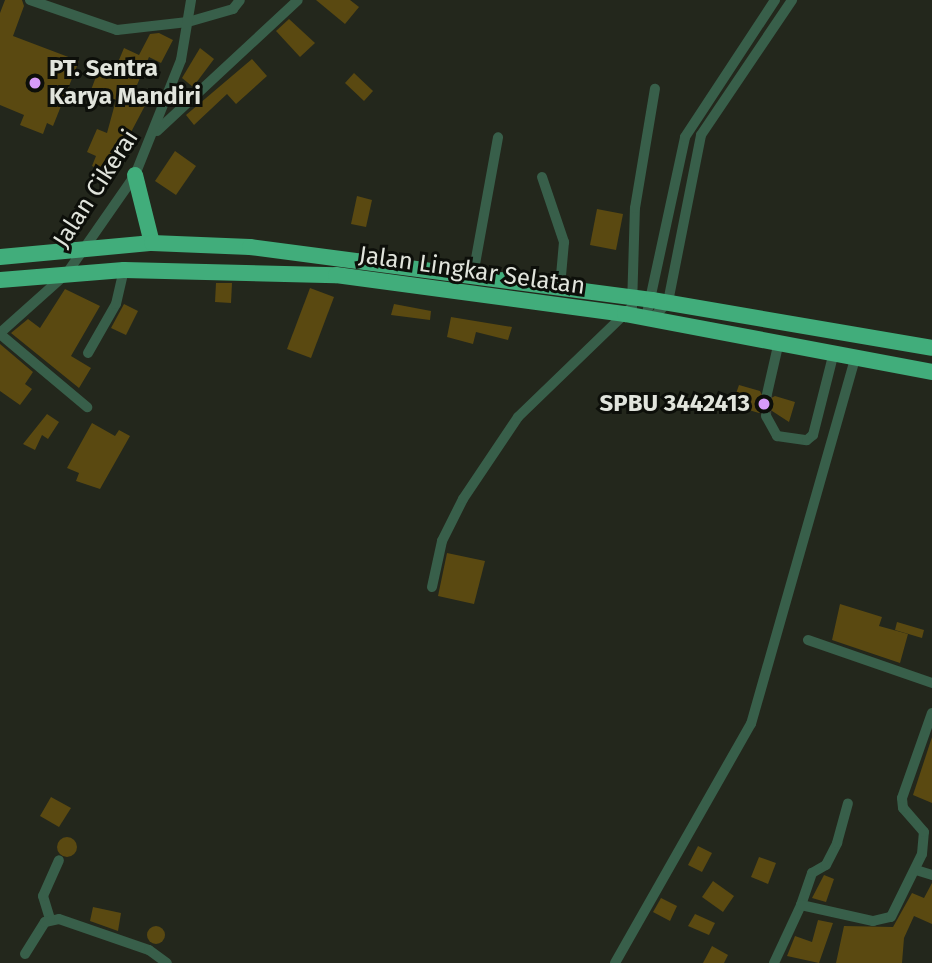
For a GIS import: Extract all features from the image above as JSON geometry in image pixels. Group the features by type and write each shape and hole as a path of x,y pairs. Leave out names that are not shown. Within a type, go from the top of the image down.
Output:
{"highway":[{"path":"135,175 152,243"},
{"name":"Jalan Lingkar Selatan","path":"0,257 82,247 152,243 250,247 635,297 932,348"},
{"name":"Jalan Lingkar Selatan","path":"0,280 124,270 336,275 625,314 778,346 932,372"}],"street":[{"path":"30,0 117,30 188,22 233,9 240,0"},
{"name":"Jalan Cikerai","path":"0,334 67,273 82,247 135,175 157,131 188,22 191,0"},
{"path":"157,131 298,0"},
{"path":"649,319 660,301 688,129 775,0"},
{"path":"649,319 660,301 701,135 792,0"},
{"path":"432,587 453,520 518,417 625,314 635,297 629,273 635,208 655,89"},
{"path":"472,275 498,137"},
{"path":"542,177 564,242 560,287"},
{"path":"88,353 116,304 124,270"},
{"path":"0,334 87,407"},
{"path":"767,394 778,346"},
{"path":"766,416 777,436 807,440 813,435 833,356"},
{"path":"615,963 680,859 751,724 855,360"},
{"path":"808,640 932,683"},
{"path":"801,905 883,921 891,917 916,870 928,833 903,808 902,798 932,713"},
{"path":"774,963 801,905 812,873 826,865 837,843 848,803"},
{"path":"50,919 43,896 59,860"},
{"path":"916,870 932,875"},
{"path":"25,954 50,919"},
{"path":"50,919 124,940 167,963"}],"building":[{"name":"PT. Sentra Karya Mandiri","path":"5,0 22,0 24,6 13,36 79,61 53,126 47,123 43,134 20,125 24,115 0,105 0,13"},
{"path":"316,0 350,0 359,7 345,24"},
{"path":"289,19 315,43 300,57 276,31"},
{"path":"159,33 173,40 161,63 149,57 134,92 149,98 109,174 92,166 96,156 87,152 97,129 107,133 116,100 91,90 97,74 111,79 124,48 139,55 150,34"},
{"path":"200,48 214,59 193,87 182,78"},
{"path":"252,59 267,76 236,104 227,94 194,125 186,115"},
{"path":"354,73 373,91 364,101 345,83"},
{"path":"175,151 196,166 176,195 155,181"},
{"path":"357,196 372,200 366,227 351,224"},
{"path":"597,209 623,214 616,250 590,245"},
{"path":"216,283 232,283 231,303 215,302"},
{"path":"310,288 334,297 311,358 287,349"},
{"path":"65,289 100,306 71,356 91,368 79,388 11,333 28,319 40,328"},
{"path":"124,304 138,311 126,335 111,328"},
{"path":"394,304 431,311 430,320 391,315"},
{"path":"451,317 512,327 508,340 476,332 473,344 447,337"},
{"path":"0,344 33,372 25,384 32,389 20,405 0,391"},
{"name":"SPBU 3442413","path":"739,385 760,391 765,401 775,396 795,402 789,422 769,409 759,413 732,405"},
{"path":"47,414 59,422 48,439 42,435 35,450 23,444"},
{"path":"92,423 115,436 119,430 130,436 100,489 76,481 79,473 67,468"},
{"path":"447,553 485,561 474,604 438,596"},
{"path":"840,604 882,617 879,626 908,634 900,663 832,640"},
{"path":"897,622 924,630 922,638 895,630"},
{"path":"932,737 932,803 913,795"},
{"path":"51,797 71,808 59,827 40,816"},
{"path":"67,837 74,840 77,847 74,854 67,857 60,854 57,847 60,840"},
{"path":"698,846 712,853 702,872 688,865"},
{"path":"759,857 776,863 768,884 751,877"},
{"path":"824,875 834,879 826,902 812,898"},
{"path":"713,881 734,896 723,912 702,897"},
{"path":"932,883 932,924 914,916 904,938 902,963 836,963 844,926 893,927 912,893 924,898"},
{"path":"661,898 677,906 670,921 653,912"},
{"path":"93,907 121,913 118,931 90,921"},
{"path":"695,914 715,923 709,935 688,926"},
{"path":"818,920 833,923 819,963 787,956 795,936 812,942"},
{"path":"152,926 160,926 165,935 163,942 152,944 147,939 147,931"},
{"path":"712,946 728,955 724,963 703,963"}],"tunnel":[{"path":"766,416 767,394"}],"place":[{"name":"PT. Sentra Karya Mandiri","path":"35,83"},
{"name":"SPBU 3442413","path":"764,404"}]}
